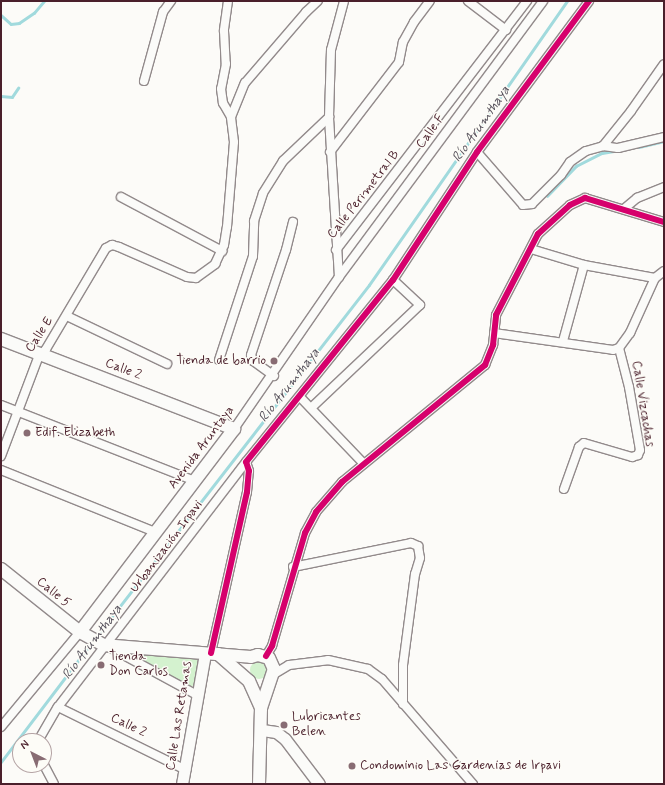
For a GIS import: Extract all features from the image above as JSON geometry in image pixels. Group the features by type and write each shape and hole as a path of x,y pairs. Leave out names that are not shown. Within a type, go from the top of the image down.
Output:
{"main road":[{"name":"Calle 2","path":"1,339 234,429"},
{"name":"Avenida Aruntaya","path":"84,635 155,532 234,429"},
{"name":"Calle 5","path":"1,569 84,635"},
{"path":"84,635 102,645 251,657 266,656 272,661 272,677 261,708 262,730 259,784"},
{"path":"211,653 247,679 257,684 272,677"},
{"path":"251,657 245,666 247,679 261,708"}],"street":[{"path":"144,81 163,12 171,1"},
{"path":"121,197 222,251 227,227 234,142 231,117 222,103 221,89 226,64 224,31 228,1"},
{"path":"231,117 244,83 306,12 318,1"},
{"path":"339,277 330,152 331,50 344,1"},
{"path":"330,152 399,62 403,42 414,22 430,1"},
{"path":"468,1 506,30"},
{"name":"Calle Perimetral B","path":"336,250 527,1"},
{"name":"Calle F","path":"339,277 543,1"},
{"name":"Urbanización Irpavi","path":"43,733 58,708 102,645 246,462 393,280 477,152 589,1"},
{"path":"603,146 664,64"},
{"path":"219,360 253,256 254,221 263,193 282,161 330,117"},
{"path":"477,152 523,205 527,206 548,189 576,157 603,146 618,148 664,137"},
{"path":"625,208 637,198 664,187"},
{"path":"266,656 272,646 293,568 305,533 316,512 342,482 485,365 492,351 496,315 502,299 538,234 570,205 586,198 625,208 664,222"},
{"path":"274,376 253,361 251,355 284,257 292,222"},
{"name":"Calle E","path":"1,456 42,354 67,316 101,254 112,245 173,273 196,278 214,264 222,251"},
{"path":"531,249 584,265 655,278"},
{"path":"563,341 584,265"},
{"path":"494,333 563,341 607,350 619,348 630,333 655,278 664,271"},
{"name":"Avenida Aruntaya","path":"234,429 274,376 339,277"},
{"path":"312,408 420,305 393,280"},
{"path":"67,316 168,364"},
{"name":"Calle Vizcachas","path":"564,489 579,447 584,444 632,457 638,455 640,450 629,387 619,348"},
{"path":"300,397 364,463"},
{"path":"1,406 195,481"},
{"path":"211,653 247,492 249,471 246,462"},
{"path":"1,470 155,532"},
{"path":"293,568 411,543 418,546 420,558 415,574 403,665 403,704"},
{"path":"1,727 84,635"},
{"path":"102,645 197,695"},
{"name":"Calle Las Retamas","path":"182,784 186,770 197,695 211,653"},
{"path":"272,677 289,665 328,660 368,669 382,679 473,784"},
{"name":"Calle 2","path":"58,708 186,770"},
{"path":"262,730 276,732 285,739 319,784"},
{"path":"48,773 54,784"}],"green space":[{"path":"129,653 197,658 199,662 194,685 189,688"},
{"path":"255,661 263,661 268,666 266,677 263,679 255,679 250,674 250,666"}],"waterway":[{"path":"1,15 11,24 19,23 34,13 44,1"},
{"name":"Río Arumthaya","path":"96,637 369,285 567,1"},
{"path":"1,96 12,97 18,88"},
{"path":"639,147 664,141"},
{"path":"547,196 576,166 602,153 615,151"},
{"name":"Río Arumthaya","path":"1,762 92,642"}],"cycle path":[{"path":"211,653 247,492 249,471 246,462 393,280 477,152 589,1"},
{"path":"266,656 272,646 305,533 316,512 342,482 485,365 493,345 496,315 538,234 570,205 585,198 664,222"}],"place":[{"name":"Tienda de barrio","path":"274,361"},
{"name":"Edif. Elizabeth","path":"27,433"},
{"name":"Tienda Don Carlos","path":"101,665"},
{"name":"Lubricantes Belen","path":"284,725"},
{"name":"Condominio Las Gardenias de Irpavi","path":"352,766"}]}
